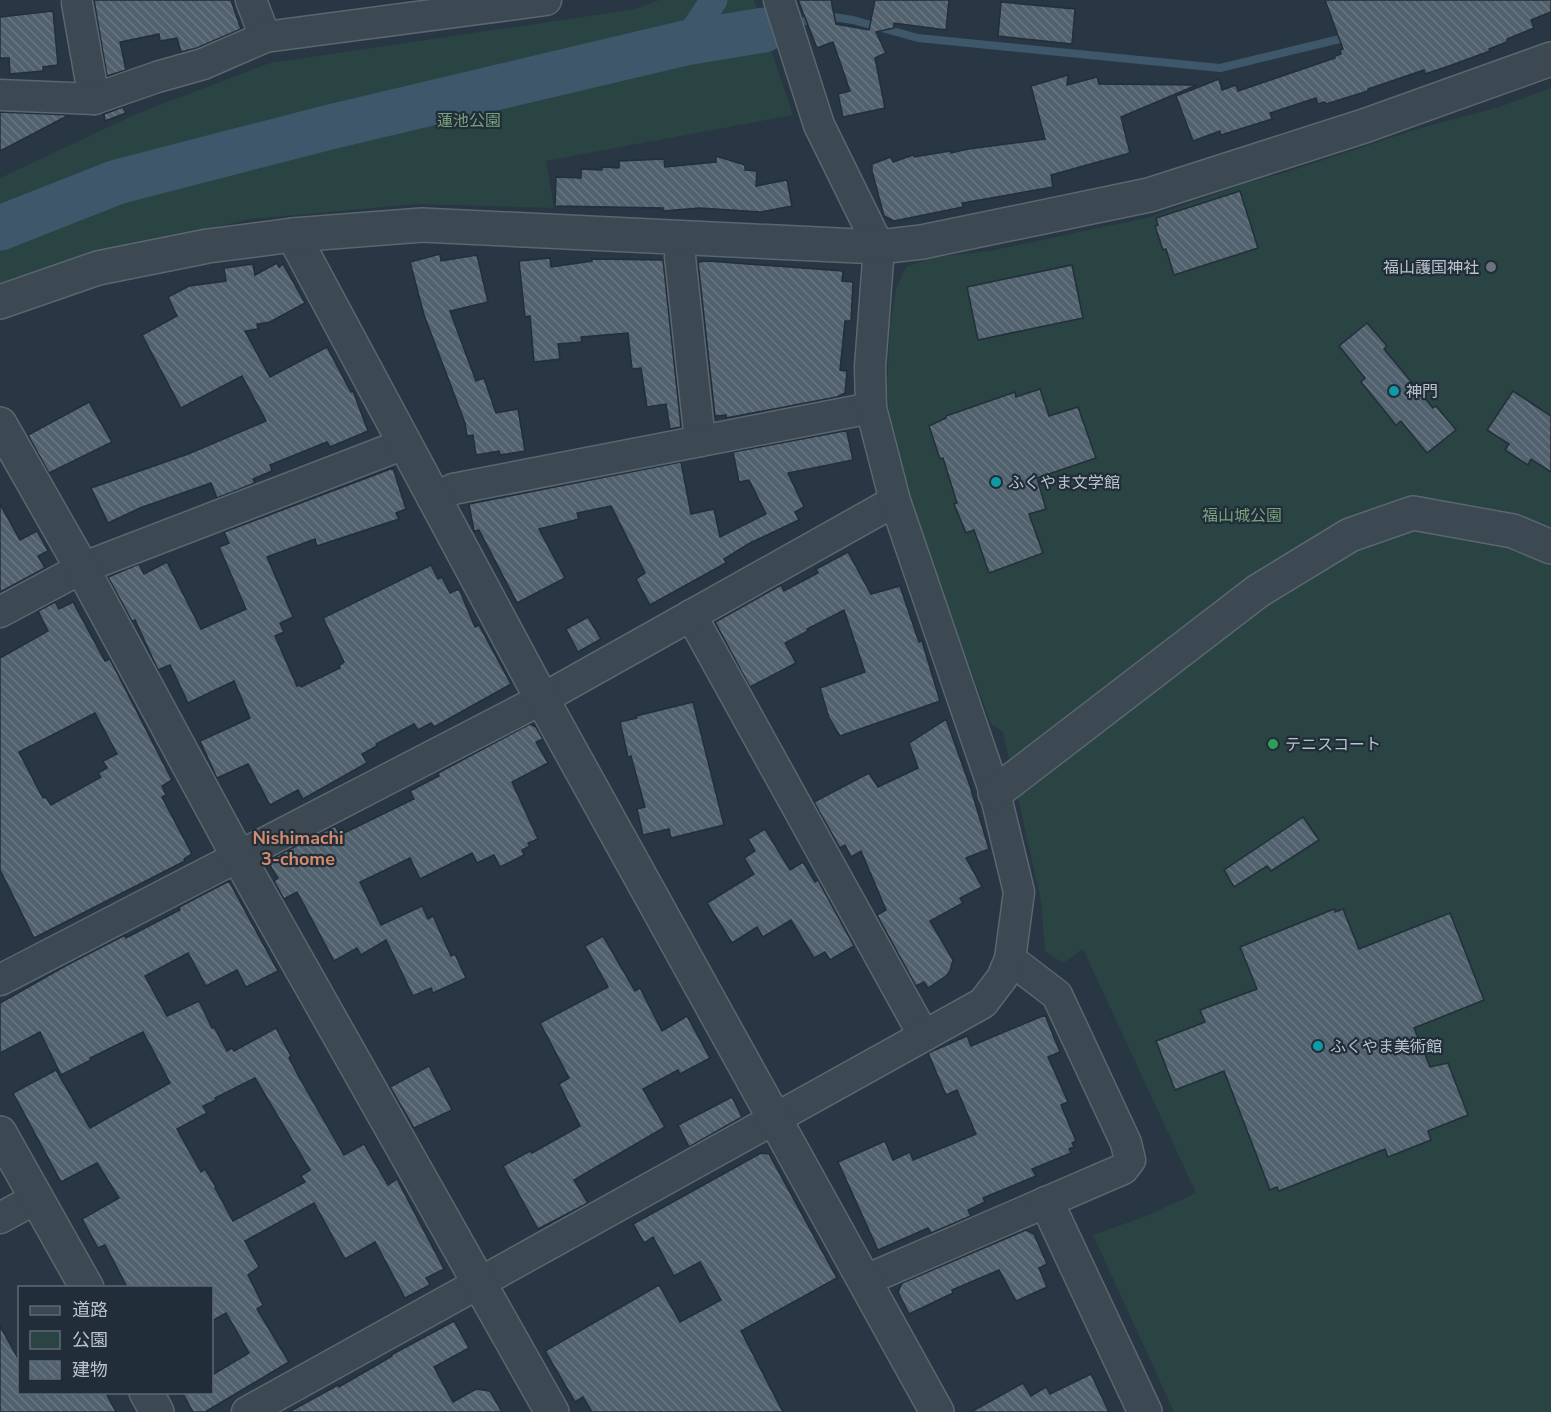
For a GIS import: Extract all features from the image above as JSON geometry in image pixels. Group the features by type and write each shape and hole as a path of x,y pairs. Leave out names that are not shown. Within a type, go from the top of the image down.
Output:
{"street":[{"path":"251,0 265,37"},
{"path":"0,95 94,99 203,64 265,37 546,0"},
{"path":"247,1412 984,1004 1002,978 1010,959 1019,892 995,793 896,501 871,408 870,367 879,247 819,124 778,0"},
{"path":"77,3 94,99"},
{"path":"0,302 98,268 208,246 293,235 422,225 879,247 922,242 1149,195 1364,126 1551,58"},
{"path":"293,235 542,699 938,1412"},
{"path":"682,238 680,257 700,441"},
{"path":"433,499 453,489 871,408"},
{"path":"0,424 82,568 238,856 552,1412"},
{"path":"0,612 82,568 404,444"},
{"path":"0,980 542,699 896,501"},
{"path":"995,793 1258,591 1350,535 1413,513 1514,531 1551,547"},
{"path":"691,615 924,1036"},
{"path":"866,1280 1123,1169 1130,1160 1126,1143 1057,995 1010,959"},
{"path":"0,1133 86,1286"},
{"path":"0,1218 37,1198"},
{"path":"1047,1203 1145,1412"},
{"path":"147,1394 157,1412"}],"green space":[{"name":"蓮池公園","path":"659,0 754,0 793,115 546,161 554,208 419,204 250,219 62,263 0,286 0,178 136,114 270,63 636,9"},
{"name":"福山城公園","path":"1551,88 1551,1412 1174,1412 1093,1235 1146,1216 1196,1193 1083,949 1063,963 1045,951 1041,901 1003,732 991,724 914,517 891,431 887,388 890,325 896,289 906,267 935,257 990,251 1150,217 1246,183 1287,172 1417,129 1499,107"}],"building":[{"path":"94,0 231,0 241,29 197,48 181,52 177,38 160,41 159,34 120,42 126,70 107,76"},
{"path":"798,0 831,0 836,24 869,30 875,0 949,0 946,30 894,23 894,28 876,32 886,53 875,58 885,108 843,117 838,94 850,91 833,42 817,48"},
{"path":"1325,0 1551,0 1551,12 1531,20 1534,28 1507,39 1507,42 1489,49 1490,51 1449,66 1425,74 1424,70 1326,104 1325,102 1318,104 1316,98 1270,113 1272,119 1221,135 1220,131 1193,141 1176,96 1219,79 1222,90 1236,85 1238,91 1341,54 1340,50 1343,49"},
{"path":"1001,2 1075,9 1072,44 998,36"},
{"path":"53,11 58,65 43,67 43,71 10,74 9,58 0,58 0,17"},
{"path":"1068,75 1067,85 1097,77 1099,84 1197,85 1121,117 1130,153 1051,175 1053,187 962,203 963,207 894,221 884,216 872,164 891,157 893,162 913,155 914,157 950,151 951,153 1045,139 1031,86"},
{"path":"123,107 126,113 105,121 104,114"},
{"path":"0,112 69,115 0,151"},
{"path":"716,156 745,165 745,170 757,171 756,186 787,180 792,206 761,212 700,208 663,211 663,208 555,206 556,177 581,178 581,169 619,168 619,161 664,159 665,167 716,162"},
{"path":"1240,191 1258,248 1174,275 1166,249 1163,250 1155,226 1158,225 1156,218"},
{"path":"440,254 441,261 477,255 488,302 450,311 476,381 484,378 496,413 518,409 525,451 500,455 499,451 476,455 473,435 467,436 465,423 424,315 410,262"},
{"path":"550,258 551,267 592,261 592,259 663,260 681,427 670,429 666,404 647,407 641,368 632,369 628,333 581,337 582,342 558,344 560,359 534,362 530,316 525,317 519,261"},
{"path":"698,262 843,271 842,281 853,282 851,321 845,321 840,370 847,371 845,393 837,397 726,418 726,415 715,416"},
{"path":"277,263 279,267 283,264 305,303 270,322 257,324 258,329 245,331 270,377 327,347 351,392 353,391 368,431 330,447 327,442 270,465 272,471 253,479 255,483 217,498 211,483 140,508 108,523 91,488 188,454 266,421 242,376 181,408 142,335 177,316 168,297 189,286 226,281 224,268 253,264 255,275"},
{"path":"1072,265 1083,318 978,340 967,287"},
{"name":"神門","path":"1367,323 1387,346 1384,349 1433,408 1436,406 1456,430 1427,453 1401,421 1396,425 1361,382 1365,378 1339,346"},
{"name":"ふくやま文学館","path":"1040,389 1049,416 1078,407 1096,458 1037,478 1046,509 1029,514 1043,553 989,573 974,530 966,533 954,504 957,503 943,458 940,459 929,426 946,416 1015,392 1016,397"},
{"path":"1513,391 1551,416 1551,472 1531,459 1528,465 1505,450 1509,444 1487,430"},
{"path":"89,402 112,442 49,473 28,435"},
{"path":"847,432 853,460 788,473 804,507 795,512 799,520 750,543 724,559 726,563 650,605 636,579 645,573 611,506 577,513 579,519 539,529 565,578 517,603 479,530 474,531 469,504 681,462 691,514 714,509 720,537 766,514 749,480 739,482 733,452"},
{"path":"393,468 406,509 396,513 399,519 317,546 315,539 267,557 293,617 280,623 284,632 275,636 297,686 301,687 340,668 339,666 344,662 323,618 431,565 438,579 442,577 450,593 459,589 475,627 479,625 511,684 434,727 431,723 418,730 414,724 376,744 377,746 362,754 367,763 303,799 298,790 270,805 248,764 217,778 200,741 250,718 234,681 188,703 170,665 158,670 135,620 132,621 108,577 139,564 144,574 167,562 201,629 246,609 219,547 229,543 224,532"},
{"path":"0,504 20,540 37,531 48,551 38,556 45,568 0,592"},
{"path":"848,552 871,594 900,586 919,642 922,641 940,701 840,736 829,718 820,688 865,672 844,610 785,643 796,663 750,687 715,622 781,585 784,591 818,573 816,569"},
{"path":"55,602 59,609 73,602 105,661 110,659 172,780 162,786 166,795 162,797 192,854 184,859 185,861 34,938 0,870 0,658 48,631 38,611","holes":["95,713 117,754 103,761 107,768 98,773 101,777 51,805 46,797 43,798 19,752"]},
{"path":"588,617 601,639 578,652 566,629"},
{"path":"693,702 724,825 671,838 669,829 643,835 637,809 645,807 631,756 628,757 620,722"},
{"path":"946,719 989,849 966,858 982,887 960,898 963,903 930,921 953,960 946,976 928,988 924,982 916,986 877,915 886,910 861,851 851,857 845,845 840,848 814,802 869,773 878,787 918,768 909,743"},
{"path":"530,724 536,727 543,739 536,742 548,763 512,782 538,839 528,843 530,846 522,850 524,855 500,867 494,855 477,863 472,853 420,879 410,858 360,882 381,925 422,906 428,919 433,916 451,956 455,954 466,978 433,993 431,988 413,996 386,940 361,955 357,948 334,961 297,892 284,899 274,881 278,878 267,861 335,826 340,835 414,799 410,791 439,776 438,773"},
{"path":"1303,817 1319,840 1271,871 1267,866 1234,887 1224,870"},
{"path":"765,829 790,870 803,862 815,882 818,880 854,946 830,960 825,952 814,958 791,920 763,937 757,927 732,943 707,903 754,874 744,858 755,851 748,839"},
{"path":"229,881 278,971 246,987 237,970 206,986 188,953 145,976 167,1016 199,1001 212,1028 214,1027 227,1051 232,1048 234,1051 276,1028 299,1077 344,1155 364,1144 388,1185 397,1179 444,1269 426,1278 430,1285 405,1298 375,1242 345,1259 314,1203 245,1241 259,1267 248,1275 263,1305 257,1309 289,1362 205,1412 193,1412 183,1394 213,1394 213,1374 249,1353 226,1313 213,1320 213,1286 126,1286 105,1245 98,1248 82,1219 119,1198 97,1163 61,1182 13,1093 56,1070 90,1128 170,1083 143,1032 61,1075 40,1032 0,1053 0,1003 125,935 126,938 180,910 179,907","holes":["255,1078 310,1170 301,1176 305,1182 233,1221 216,1187 205,1169 201,1172 177,1129 207,1113 203,1106 216,1100 215,1098"]},
{"name":"ふくやま美術館","path":"1334,909 1335,912 1343,909 1359,949 1450,913 1484,1000 1414,1028 1430,1067 1448,1063 1468,1115 1428,1131 1431,1140 1388,1157 1385,1149 1279,1191 1277,1187 1270,1190 1224,1071 1175,1090 1156,1041 1205,1022 1200,1010 1257,989 1240,947"},
{"path":"603,936 635,991 640,988 662,1031 687,1016 710,1058 680,1074 678,1070 643,1089 665,1127 574,1180 588,1203 538,1229 503,1166 530,1151 532,1153 580,1126 559,1084 569,1078 540,1023 608,987 585,946"},
{"path":"1045,1015 1060,1052 1048,1057 1068,1102 1061,1105 1076,1141 1072,1143 1074,1147 1069,1149 1071,1153 1032,1169 1036,1176 983,1198 985,1202 968,1210 971,1216 931,1233 928,1228 878,1250 838,1162 885,1141 893,1160 910,1152 913,1160 976,1134 957,1090 946,1095 928,1053 967,1036 971,1046"},
{"path":"429,1066 452,1110 414,1128 390,1087"},
{"path":"732,1097 742,1117 689,1147 678,1125"},
{"path":"761,1153 769,1154 837,1278 741,1331 783,1412 592,1412 583,1397 575,1402 545,1351 659,1285 680,1322 721,1300 700,1262 674,1276 653,1237 644,1243 633,1224"},
{"path":"1026,1230 1034,1234 1047,1264 1039,1268 1047,1287 1016,1301 999,1270 952,1290 953,1293 909,1314 898,1292 902,1283"},
{"path":"454,1321 469,1348 434,1367 453,1402 476,1389 490,1391 502,1412 289,1412 338,1385 339,1387 391,1355"},
{"path":"0,1326 18,1358 18,1394 107,1394 116,1412 0,1412"},
{"path":"1091,1374 1109,1412 971,1412 1023,1383 1031,1396 1046,1387 1050,1394"}],"waterway":[{"path":"685,43 714,0"},
{"path":"800,22 827,16 853,20 918,38 1220,68 1348,37"},
{"path":"0,228 117,182 330,127 685,43 764,30"}],"place":[{"name":"福山護国神社","path":"1491,267"},
{"name":"神門","path":"1394,391"},
{"name":"ふくやま文学館","path":"996,482"},
{"name":"テニスコート","path":"1273,744"},
{"name":"ふくやま美術館","path":"1318,1046"}],"district":[{"name":"Nishimachi 3-chome","path":"298,848"}]}
